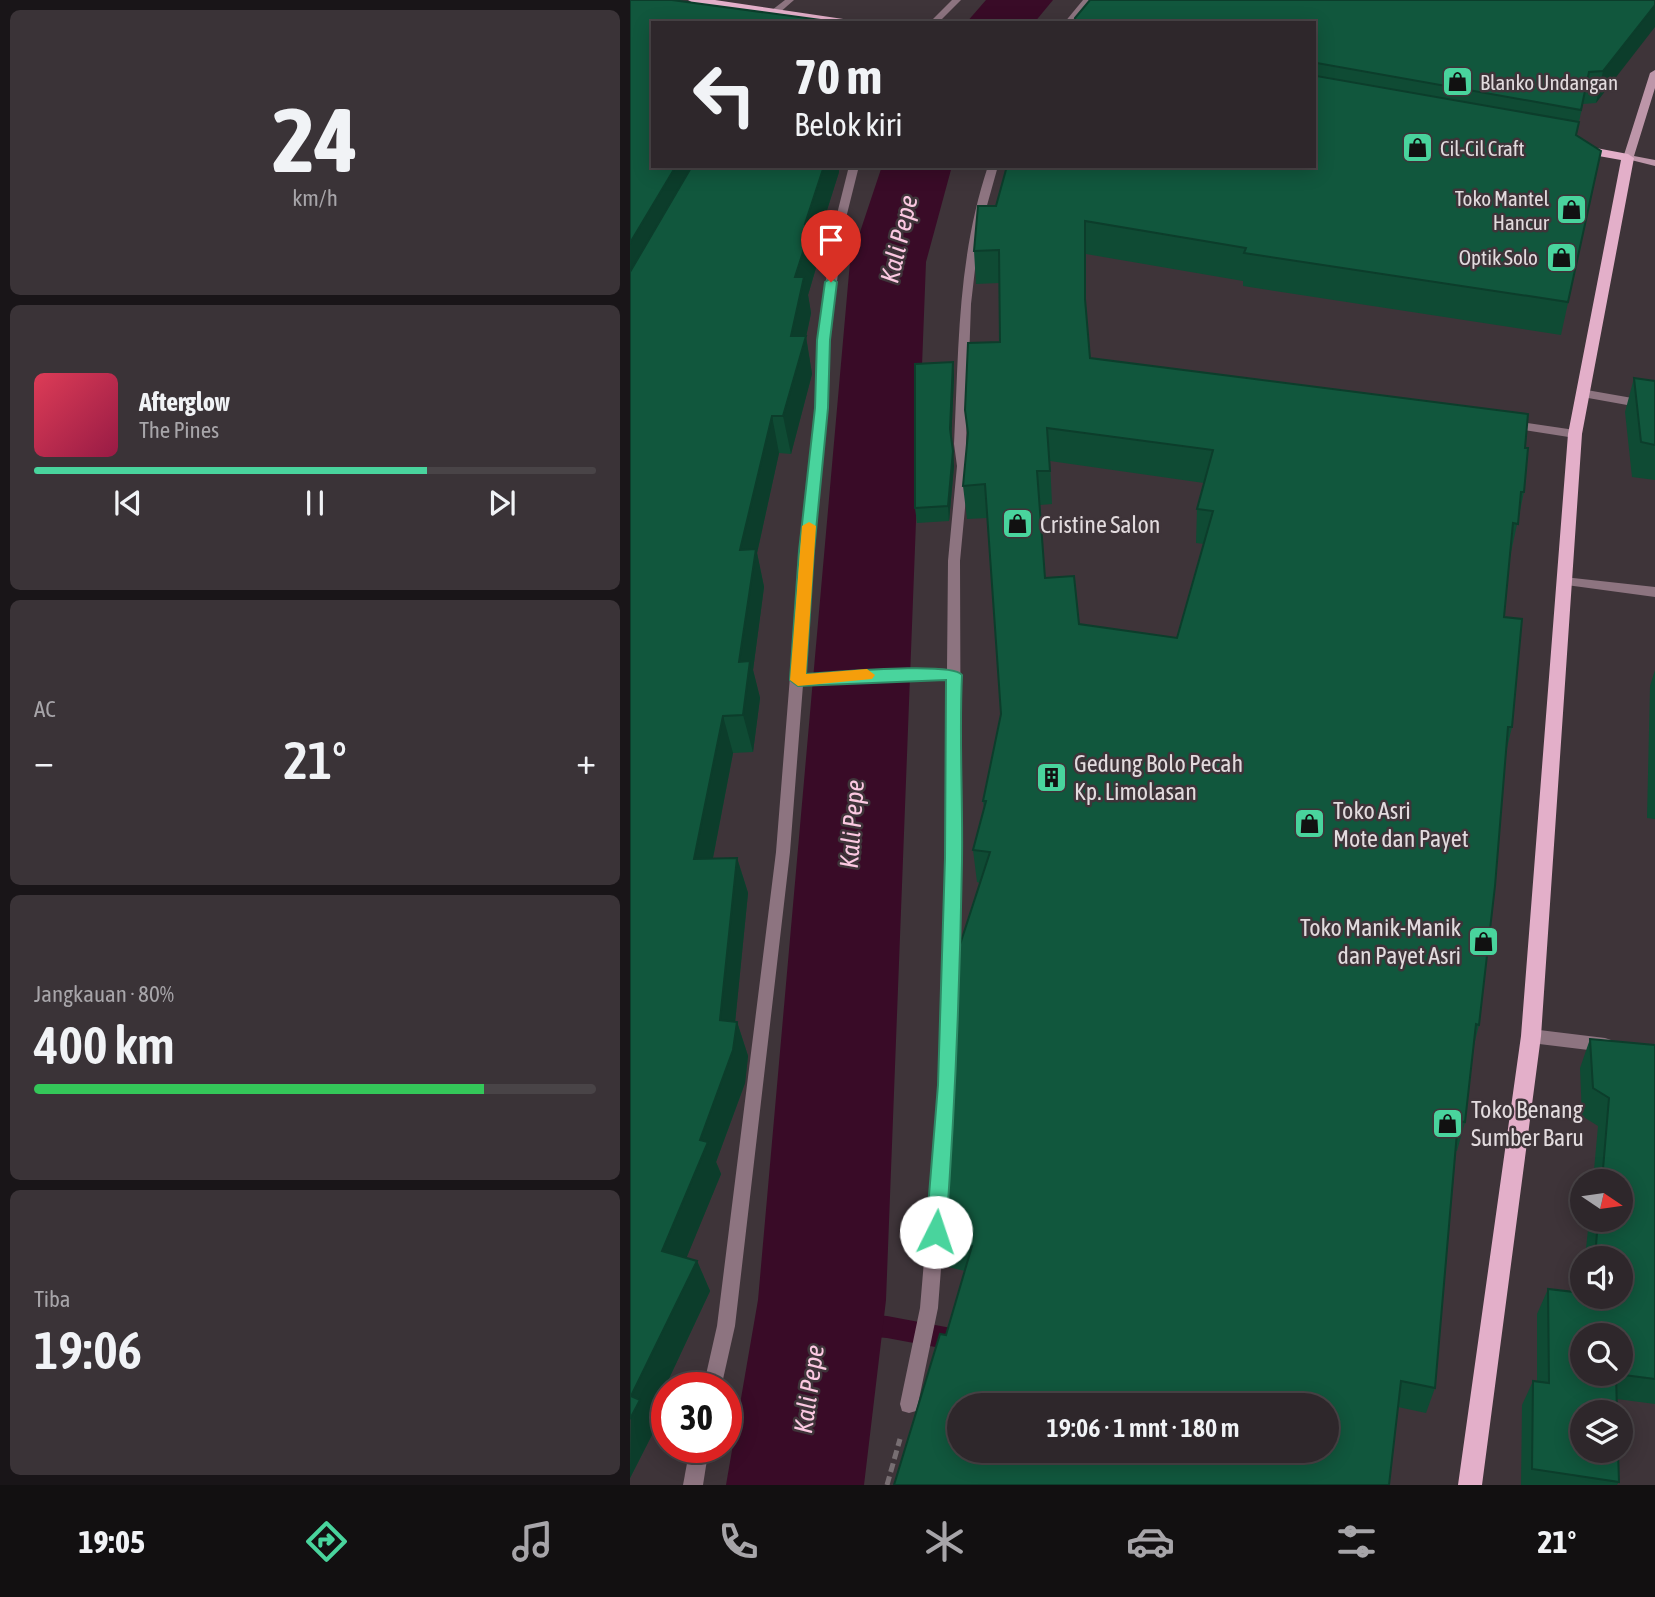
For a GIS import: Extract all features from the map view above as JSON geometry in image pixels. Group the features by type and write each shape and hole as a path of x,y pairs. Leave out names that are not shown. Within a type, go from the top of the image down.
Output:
{"main road":[{"path":"693,5 814,20"},
{"path":"1470,1485 1531,1036 1564,581 1581,393 1628,158 1655,73"},
{"path":"1573,148 1655,163"}],"street":[{"path":"777,17 790,0"},
{"path":"935,21 957,0"},
{"path":"1070,21 1088,0"},
{"path":"716,1372 726,1326 783,852 806,551 821,408 823,340 840,222 854,168"},
{"path":"909,1404 929,1308 947,1085 954,858 954,561 963,466 960,444 964,302 974,227 992,168"},
{"path":"1581,393 1655,406"},
{"path":"1497,422 1576,434"},
{"path":"1564,581 1655,592"},
{"path":"798,680 829,676 931,673 954,675"},
{"path":"1531,1036 1617,1046"},
{"path":"693,1485 697,1463"}],"path":[{"path":"887,1485 909,1404"}],"building":[{"path":"630,0 672,0 828,21 651,21 651,168 675,168 630,243"},
{"path":"1090,0 1655,0 1655,5 1603,71 1589,72 1581,110 1316,64 1316,21 1074,21"},
{"path":"1316,76 1579,122 1576,135 1601,151 1568,302 1244,253 1246,248 1085,221 1085,299 1090,358 1528,414 1524,492 1521,492 1518,524 1513,523 1504,617 1522,619 1512,727 1508,727 1495,886 1479,1025 1476,1024 1465,1122 1458,1121 1435,1388 1401,1381 1389,1485 894,1485 940,1334 946,1335 972,1246 938,1239 953,1055 956,957 990,852 973,850 986,801 983,801 1001,714 985,484 963,486 968,433 965,410 968,343 1000,342 999,250 974,251 978,206 996,206 1006,168 1316,168","holes":["1047,428 1213,450 1197,509 1213,511 1177,638 1079,624 1074,576 1045,578 1037,471 1050,471"]},
{"path":"691,168 823,168 805,224 812,224 795,277 804,277 791,336 806,336 783,416 772,416 740,550 756,549 739,662 750,661 743,715 723,716 694,859 737,858 720,1020 737,1022 733,1050 700,1140 708,1142 662,1251 697,1261 631,1396 640,1400 630,1419 630,272"},
{"path":"953,362 950,429 953,451 948,506 915,508 915,364"},
{"path":"1634,378 1655,381 1655,445 1641,442"},
{"path":"1590,1039 1655,1045 1655,1379 1633,1376 1633,1323 1570,1323 1570,1386 1616,1386 1617,1400 1570,1400 1570,1463 1618,1463 1619,1482 1532,1469 1533,1381 1549,1383 1548,1289 1570,1292 1570,1309 1633,1309 1633,1246 1596,1246 1597,1232 1633,1232 1633,1169 1603,1169 1609,1098 1593,1088"}],"waterway":[{"name":"Kali Pepe","path":"1000,21 1022,0"},
{"name":"Kali Pepe","path":"795,1485 822,1300 888,262 916,168"},
{"path":"819,1321 887,1327 962,1341"}],"slow traffic":[{"path":"809,526 798,680 867,675"}],"place":[{"name":"Blanko Undangan","path":"1457,82"},
{"name":"Cil-Cil Craft","path":"1417,148"},
{"name":"Toko Mantel Hancur","path":"1572,210"},
{"name":"Optik Solo","path":"1561,257"},
{"name":"Cristine Salon","path":"1017,524"},
{"name":"Gedung Bolo Pecah Kp. Limolasan","path":"1051,777"},
{"name":"Toko Asri Mote dan Payet","path":"1310,824"},
{"name":"Toko Manik-Manik dan Payet Asri","path":"1484,941"},
{"name":"Toko Benang Sumber Baru","path":"1448,1123"}],"route":[{"path":"831,282 823,340 824,374 806,551 798,680 829,676 931,673 954,675 954,858 950,909 947,1085 936,1232"}]}
